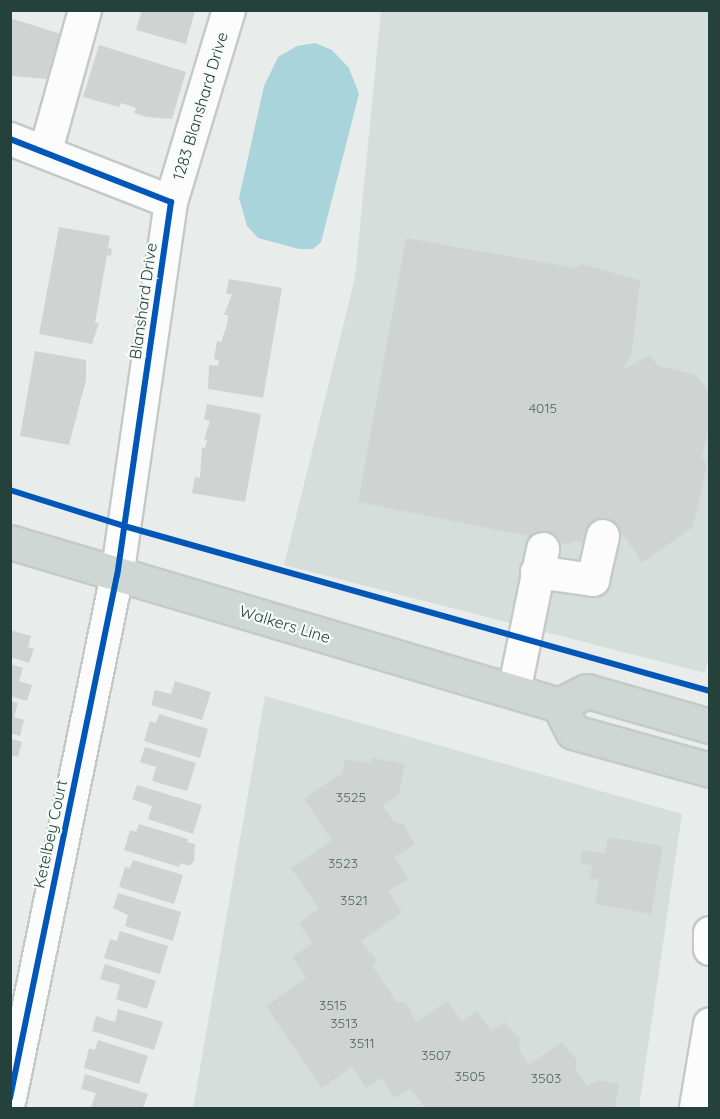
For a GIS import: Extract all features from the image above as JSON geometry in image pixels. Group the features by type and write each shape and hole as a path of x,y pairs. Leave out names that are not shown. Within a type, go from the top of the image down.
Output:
{"main road":[{"name":"Walkers Line","path":"10,542 559,705"},
{"path":"710,726 587,691 559,705 573,732 710,770"}],"street":[{"path":"46,150 85,10"},
{"name":"1283 Blanshard Drive","path":"171,202 229,10"},
{"path":"10,139 46,150 171,202"},
{"name":"Blanshard Drive","path":"117,575 171,202"},
{"path":"514,692 540,560 593,580 603,536"},
{"name":"Ketelbey Court","path":"10,1098 22,974 117,575"},
{"path":"710,933 710,949"},
{"path":"696,1108 710,1024"}],"shaded area":[{"path":"381,11 709,11 710,652 705,673 284,565 355,277"},
{"path":"265,696 682,814 639,1108 193,1108"}],"water":[{"path":"315,43 332,50 349,68 359,94 321,242 313,249 299,249 258,238 247,226 239,198 264,86 278,57 297,46"}],"building":[{"path":"142,10 195,10 186,44 136,30"},
{"path":"10,18 61,34 47,79 10,76"},
{"path":"99,45 186,72 172,119 146,117 134,113 136,108 121,103 119,107 83,97"},
{"path":"59,227 110,236 108,248 112,249 111,256 107,255 95,323 99,323 92,344 39,334"},
{"path":"406,238 575,268 581,264 640,280 632,352 623,370 650,355 658,366 696,375 710,393 710,423 702,457 707,465 693,527 642,563 625,537 595,532 593,545 575,541 568,544 358,502"},
{"path":"229,279 282,288 263,398 208,389 209,365 218,366 219,360 214,359 217,341 221,342 227,325 228,315 224,315 232,294 226,294"},
{"path":"35,351 86,360 86,380 69,445 20,436"},
{"path":"207,404 261,414 245,502 192,493 195,477 200,478 202,447 205,448 207,440 204,439 210,421 204,419"},
{"path":"10,630 31,636 28,647 34,649 29,663 10,657"},
{"path":"10,664 23,668 19,681 32,685 27,701 10,696"},
{"path":"175,681 211,692 202,720 151,705 155,690 171,694"},
{"path":"10,701 18,703 14,717 24,720 20,736 10,733"},
{"path":"159,714 208,729 200,758 144,741 150,721 156,723"},
{"path":"10,738 22,742 18,757 10,755"},
{"path":"145,747 196,763 187,791 152,781 156,767 140,762"},
{"path":"372,758 405,764 399,795 383,806 394,822 403,824 415,844 395,857 408,879 389,891 402,913 361,941 376,959 373,967 397,1002 406,1002 416,1022 447,1001 462,1021 476,1011 492,1031 504,1022 520,1039 519,1050 529,1065 562,1042 577,1060 576,1070 587,1086 598,1080 619,1084 615,1108 425,1108 410,1088 395,1098 381,1078 366,1088 352,1067 322,1088 266,1006 306,978 292,957 313,943 299,923 319,909 291,868 332,840 304,799 342,773 345,759 370,763"},
{"path":"137,785 202,805 193,834 148,819 152,806 132,799"},
{"path":"139,824 188,839 187,842 195,844 194,861 190,866 180,863 179,867 124,850 130,830 136,832"},
{"path":"608,837 663,846 651,914 595,904 599,880 590,878 592,865 580,864 583,850 605,854"},
{"path":"133,860 183,875 174,904 119,887 125,867 130,868"},
{"path":"118,893 181,912 173,941 125,926 128,915 113,908"},
{"path":"120,931 168,946 160,974 104,958 110,939 117,941"},
{"path":"105,964 156,981 147,1009 116,999 120,985 100,979"},
{"path":"118,1009 163,1022 154,1050 92,1031 96,1016 115,1022"},
{"path":"98,1040 148,1056 139,1084 84,1068 89,1048 95,1050"},
{"path":"85,1074 148,1094 143,1108 91,1107 96,1093 81,1089"}],"cycle path":[{"path":"10,139 171,202 117,575 10,1098"},
{"path":"10,490 124,526 710,691"}]}
